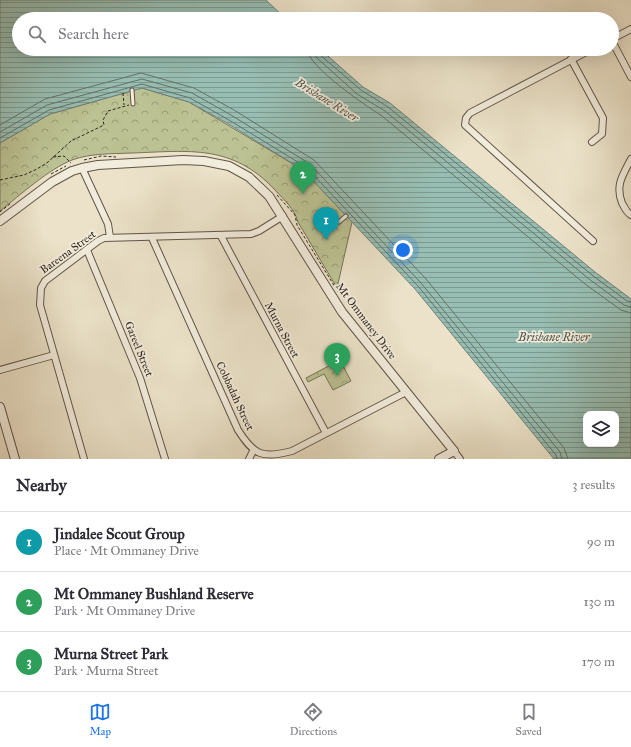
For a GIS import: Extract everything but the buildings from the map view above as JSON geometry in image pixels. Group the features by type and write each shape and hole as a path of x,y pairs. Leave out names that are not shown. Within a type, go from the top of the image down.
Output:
{"street":[{"path":"619,36 631,29"},
{"path":"619,53 631,76"},
{"path":"577,56 470,113 466,118 465,125 593,241"},
{"path":"571,59 603,118 602,134 592,142"},
{"path":"631,159 619,184 618,192 627,212 631,216"},
{"name":"Mt Ommaney Drive","path":"0,221 57,179 72,170 98,165 183,160 204,161 229,166 249,177 260,187 283,216 342,312 460,459"},
{"path":"82,168 108,224 110,237"},
{"name":"Bareena Street","path":"84,459 40,305 41,288 51,275 98,241 110,237 152,238 251,234 259,231 283,216"},
{"name":"Murna Street","path":"221,236 326,433"},
{"name":"Cobbadah Street","path":"152,238 238,430 253,451"},
{"name":"Gareel Street","path":"87,250 140,378 165,459"},
{"path":"0,370 54,355"},
{"path":"249,459 253,451 283,457 406,392"},
{"path":"0,407 15,459"},
{"path":"439,459 454,451"}],"lane":[{"path":"132,90 133,104"},
{"path":"339,222 346,216"}],"path":[{"path":"0,180 24,175 37,169 53,157 70,141 104,125 103,120 108,111 124,106 123,93"},
{"path":"53,157 64,156 71,164"}],"green space":[{"path":"142,88 189,102 303,170 352,222 337,288 286,201 259,175 243,165 226,158 209,154 173,151 102,154 79,158 63,164 44,176 0,211 0,143 50,114"},
{"path":"340,360 351,381 333,390 324,374 308,382 306,378"}],"water":[{"name":"Brisbane River","path":"0,0 266,0 279,12 12,12 12,56 328,56 363,87 390,103 595,272 631,299 631,459 554,459 415,289 303,170 227,123 189,102 142,88 50,114 0,143"}],"place":[{"name":"Mt Ommaney Bushland Reserve","path":"303,194"},
{"name":"Jindalee Scout Group","path":"326,240"},
{"name":"Murna Street Park","path":"337,376"}]}
